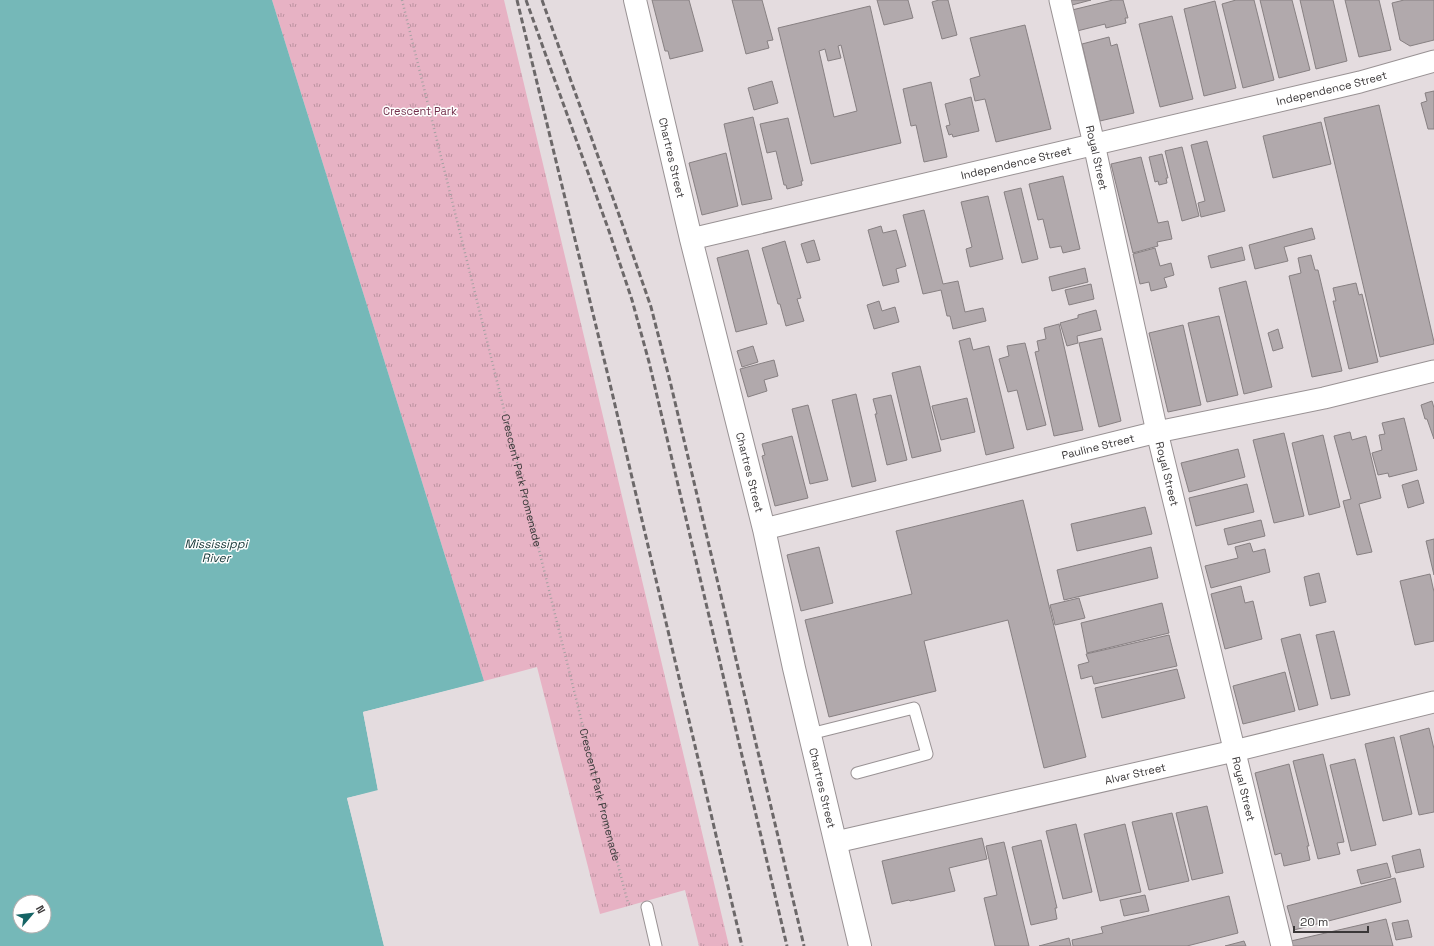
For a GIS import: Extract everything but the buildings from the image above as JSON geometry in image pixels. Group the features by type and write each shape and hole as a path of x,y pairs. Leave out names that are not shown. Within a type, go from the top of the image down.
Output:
{"street":[{"name":"Chartres Street","path":"635,0 691,238 764,529 794,668 860,946"},
{"name":"Royal Street","path":"1060,0 1094,144 1157,432 1282,946"},
{"name":"Independence Street","path":"691,238 1360,82 1434,61"},
{"name":"Pauline Street","path":"764,529 1157,432 1324,398 1434,371"},
{"name":"Alvar Street","path":"836,842 1234,751 1434,702"}],"lane":[{"path":"810,734 914,708 927,754 858,773"},
{"path":"647,907 656,946"}],"path":[{"name":"Crescent Park Promenade","path":"402,0 628,903 647,907"}],"green space":[{"name":"Crescent Park","path":"272,0 504,0 729,946 699,946 685,890 600,914 537,667 484,681"}],"water":[{"name":"Mississippi River","path":"0,0 272,0 484,681 363,712 378,791 347,798 384,946 0,946"}],"pier":[{"path":"486,681 484,683 366,713 380,791 379,793 349,799 386,946 384,946 347,798 378,790 363,712"}],"railway":[{"path":"517,0 611,388 742,946"},
{"path":"526,0 609,231 632,300 649,362 787,946"},
{"path":"542,0 651,307 670,381 804,946"}]}
